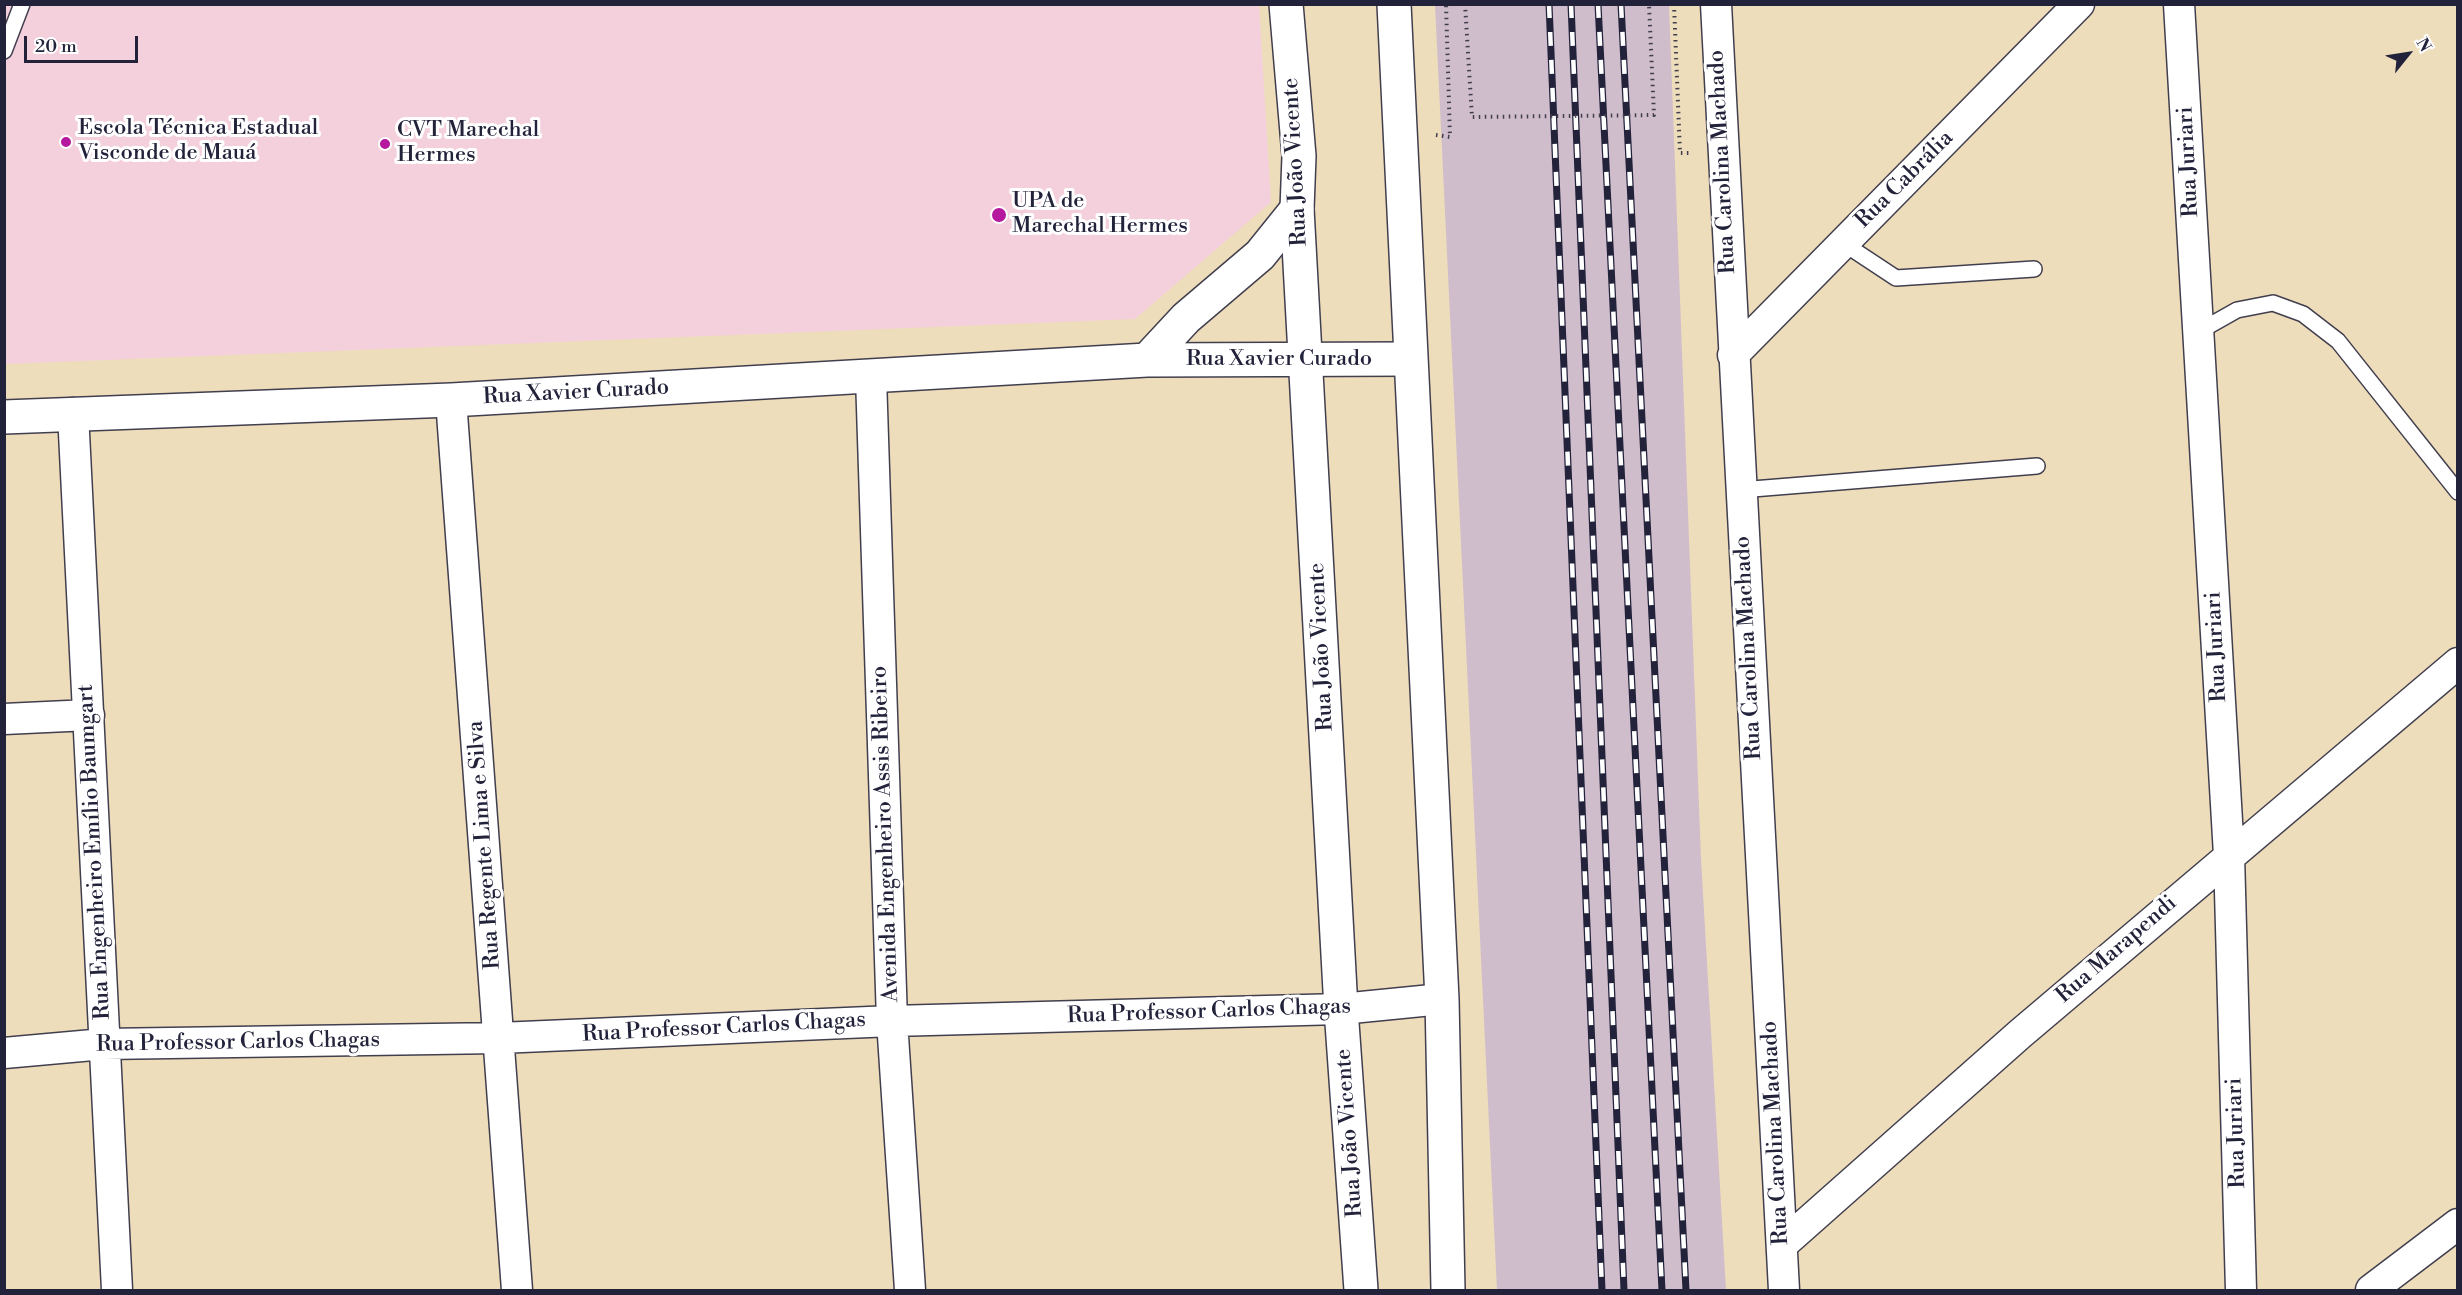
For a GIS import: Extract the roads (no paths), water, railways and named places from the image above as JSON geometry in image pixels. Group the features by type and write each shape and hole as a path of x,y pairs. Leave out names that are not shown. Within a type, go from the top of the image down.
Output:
{"main road":[{"name":"Rua João Vicente","path":"1286,4 1299,156 1297,209 1341,1009 1361,1290"},
{"path":"1394,4 1442,999 1448,1290"},
{"name":"Rua Xavier Curado","path":"1148,360 1186,318 1260,255 1297,209"},
{"name":"Rua Xavier Curado","path":"4,417 451,400 1148,360 1410,359"}],"street":[{"name":"Rua Carolina Machado","path":"1716,4 1784,1290"},
{"name":"Rua Cabrália","path":"1733,355 2079,4"},
{"name":"Rua Juriari","path":"2179,4 2229,855 2241,1290"},
{"name":"Avenida Engenheiro Assis Ribeiro","path":"871,377 892,1021 909,1290"},
{"name":"Rua Regente Lima e Silva","path":"451,400 517,1290"},
{"name":"Rua Engenheiro Emílio Baumgart","path":"73,413 117,1290"},
{"name":"Rua Marapendi","path":"1783,1244 2020,1034 2457,663"},
{"path":"4,719 89,715"},
{"name":"Rua Professor Carlos Chagas","path":"4,1053 104,1044 500,1038 892,1021 1341,1009 1442,999"},
{"path":"2371,1290 2457,1224"}],"lane":[{"path":"4,51 22,4"},
{"path":"1843,243 1896,278 2034,269"},
{"path":"2198,332 2237,310 2273,303 2303,314 2338,341 2457,492"},
{"path":"1740,490 2037,465"}],"railway":[{"path":"1549,4 1602,1290"},
{"path":"1571,4 1624,1290"},
{"path":"1598,4 1662,1290"},
{"path":"1621,4 1686,1290"}],"place":[{"name":"Escola Técnica Estadual Visconde de Mauá","path":"66,142"},
{"name":"CVT Marechal Hermes","path":"385,144"},
{"name":"UPA de Marechal Hermes","path":"999,215"}]}
